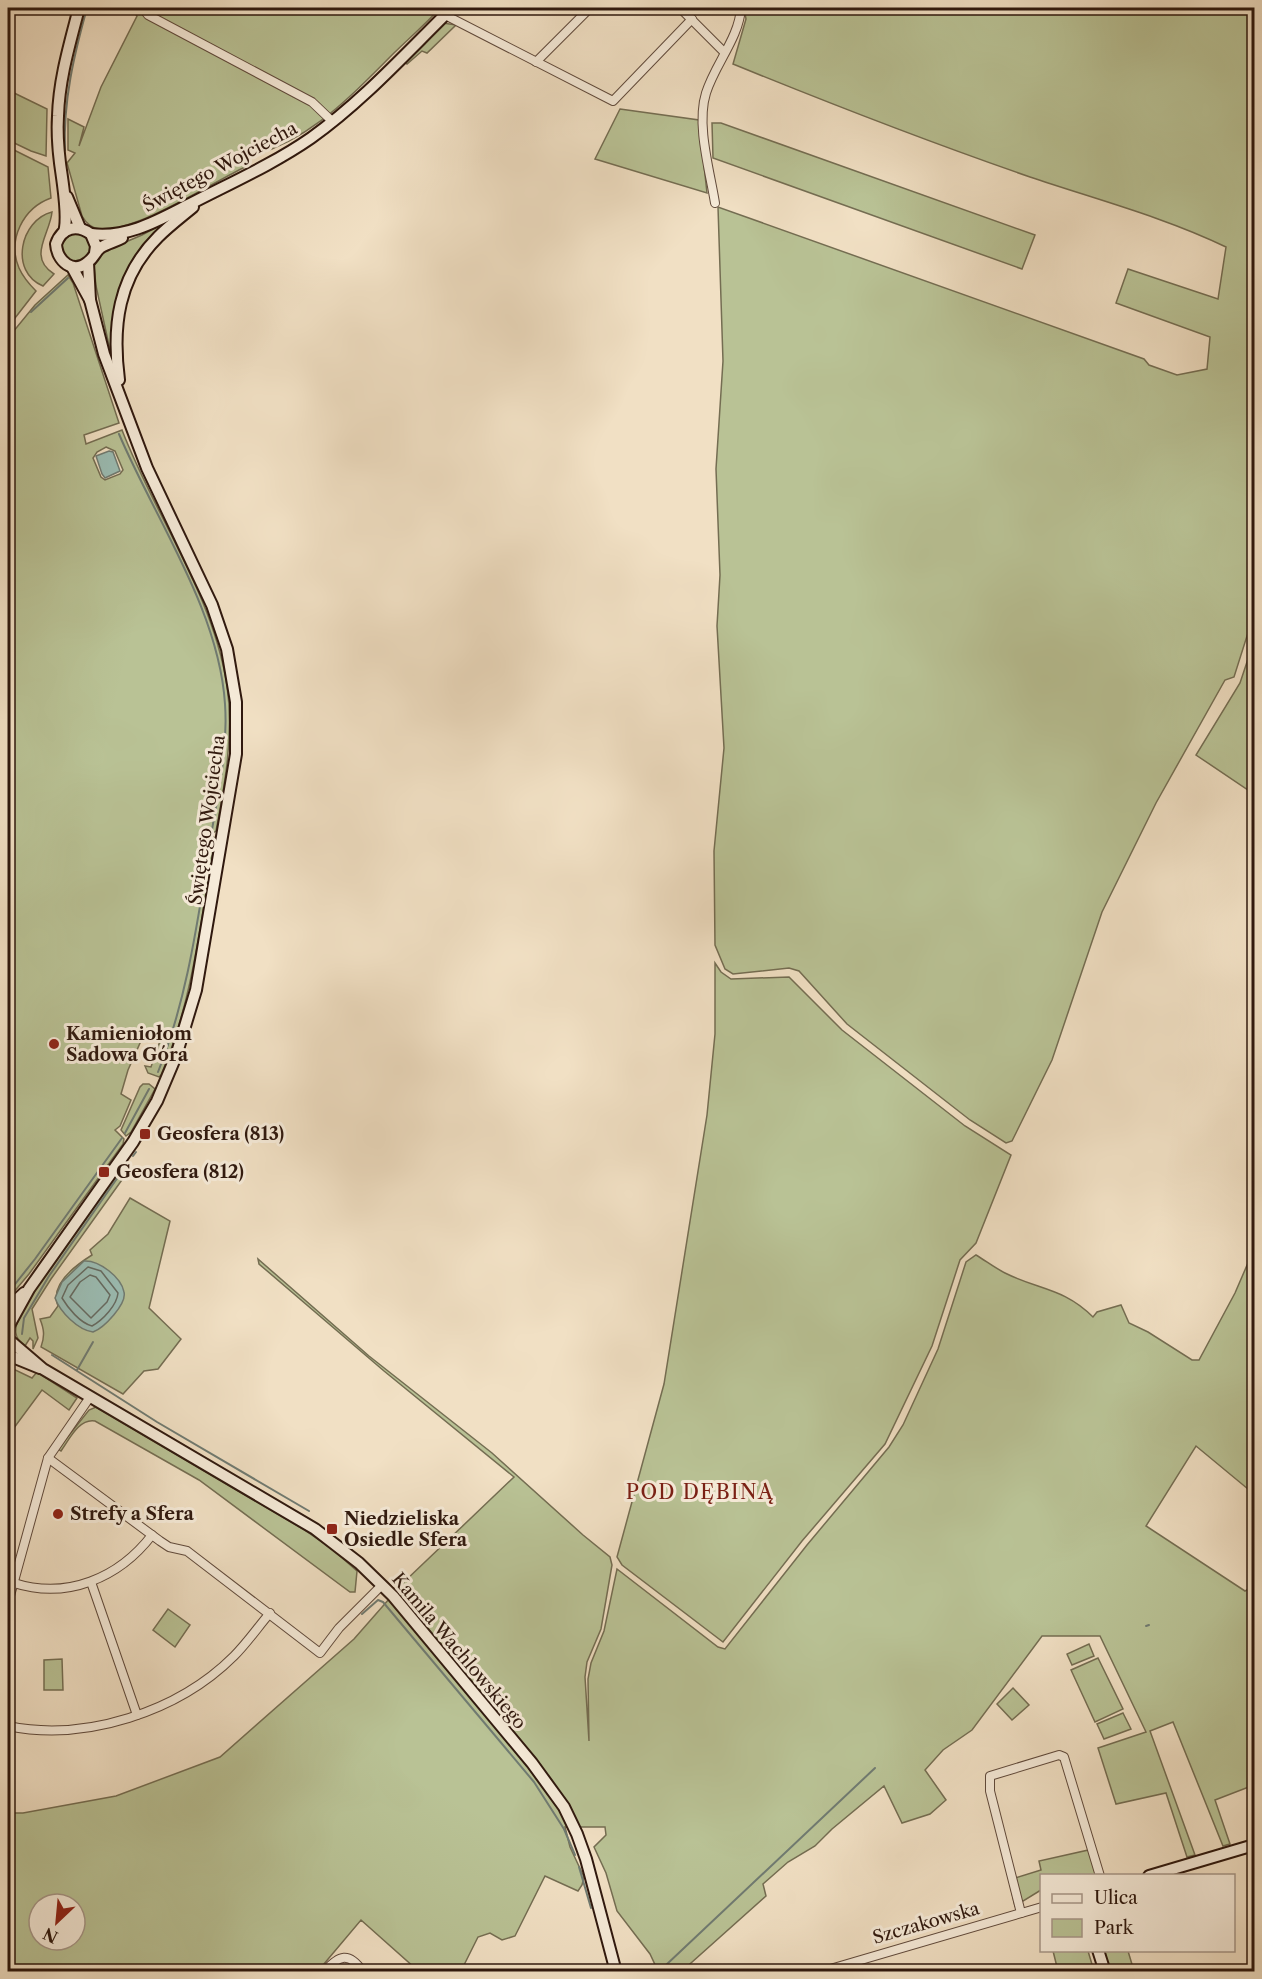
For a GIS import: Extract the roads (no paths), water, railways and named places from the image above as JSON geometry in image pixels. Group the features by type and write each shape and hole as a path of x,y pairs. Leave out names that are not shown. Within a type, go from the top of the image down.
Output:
{"street":[{"path":"64,232 71,228 80,228 91,234 96,246 95,253 88,263 80,267 72,267 59,259 56,252 56,244 64,232 66,222 58,139 59,101 66,60 80,8"},
{"path":"536,62 591,8"},
{"path":"680,8 724,52"},
{"path":"715,203 703,117 706,91 735,32 741,8"},
{"path":"145,9 148,15 312,102 333,122"},
{"path":"449,11 536,62 613,101 692,20"},
{"name":"Świętego Wojciecha","path":"95,253 106,244 119,240 289,152 333,122 449,11"},
{"path":"64,188 80,228"},
{"path":"120,396 115,336 119,307 130,278 142,255 159,236 210,194"},
{"name":"Świętego Wojciecha","path":"91,234 113,235 134,231"},
{"name":"Świętego Wojciecha","path":"8,1335 29,1289 133,1142 157,1101 176,1056 196,990 236,754 237,719 234,686 221,629 147,468 104,354 90,300 88,263"},
{"name":"Świętego Wojciecha","path":"72,267 90,300"},
{"name":"Świętego Wojciecha","path":"8,1308 29,1289"},
{"name":"Kamila Wachlowskiego","path":"8,1335 43,1369"},
{"name":"Kamila Wachlowskiego","path":"8,1355 43,1369 315,1529 348,1554 382,1585 412,1618 560,1801 577,1833 586,1859 616,1971"},
{"path":"8,1603 48,1458 90,1397"},
{"path":"48,1458 169,1547 187,1551 320,1653 339,1628 382,1585"},
{"path":"14,1583 46,1589 92,1582 128,1561 152,1535"},
{"path":"92,1582 137,1715"},
{"path":"8,1726 38,1729 83,1728 137,1715 202,1682 234,1656 270,1613"},
{"path":"1021,1913 990,1791 990,1776 1059,1755 1064,1757 1100,1874"},
{"path":"1152,1874 1254,1845"},
{"name":"Szczakowska","path":"820,1971 1040,1907"},
{"path":"1099,1952 1105,1971"},
{"path":"324,1971 335,1959 341,1957 354,1960 363,1971"}],"water":[{"path":"109,451 113,452 120,471 105,478 96,456"},
{"path":"84,1261 96,1263 108,1270 119,1281 124,1292 122,1303 114,1315 93,1332 81,1328 70,1320 55,1298 62,1282"}],"waterway":[{"path":"65,150 70,78 87,8"},
{"path":"31,312 68,278"},
{"path":"119,434 198,600 211,634 220,669 226,720 222,767 212,830"},
{"path":"158,1072 185,986 211,839"},
{"path":"125,1133 149,1089"},
{"path":"8,1293 122,1138"},
{"path":"133,1156 136,1152"},
{"path":"22,1334 24,1318 49,1276 125,1167"},
{"path":"77,1370 93,1342"},
{"path":"52,1355 157,1422 309,1511"},
{"path":"362,1614 378,1600 383,1602 534,1782 564,1829 575,1855"},
{"path":"666,1965 875,1768"},
{"path":"579,1867 591,1908"}],"place":[{"name":"Kamieniołom Sadowa Góra","path":"54,1044"},
{"name":"Geosfera (813)","path":"145,1134"},
{"name":"Geosfera (812)","path":"104,1172"},
{"name":"Strefy a Sfera","path":"58,1514"},
{"name":"Niedzieliska Osiedle Sfera","path":"332,1529"}],"district":[{"name":"POD DĘBINĄ","path":"700,1492"}]}
